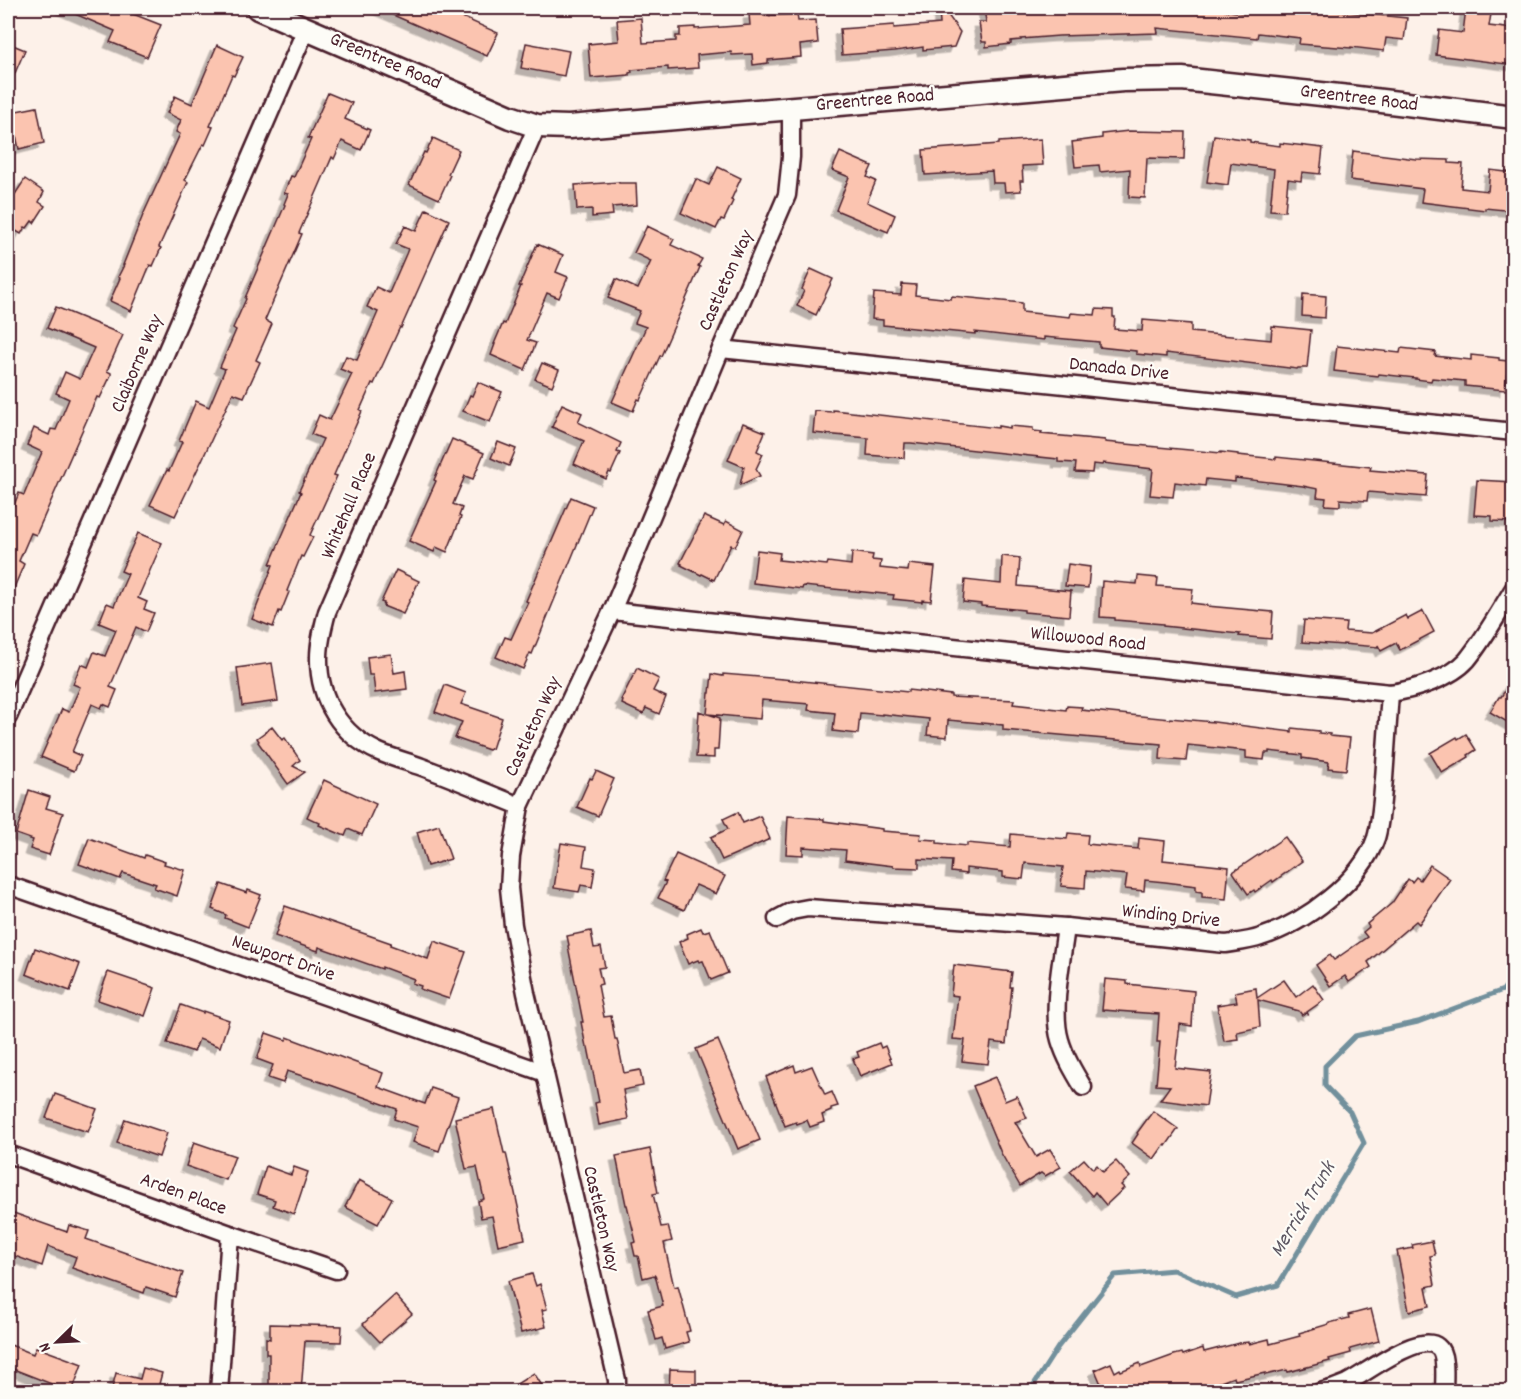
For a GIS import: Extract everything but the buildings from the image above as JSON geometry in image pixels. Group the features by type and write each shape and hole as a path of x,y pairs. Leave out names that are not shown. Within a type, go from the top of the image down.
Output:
{"street":[{"name":"Greentree Road","path":"258,8 510,117 537,126 569,127 1123,80 1182,79 1514,117"},
{"name":"Claiborne Way","path":"8,717 306,29"},
{"name":"Castleton Way","path":"617,1392 617,1380 526,993 512,916 509,888 511,856 520,806 612,611 787,195 791,157 791,108"},
{"name":"Whitehall Place","path":"520,806 378,752 352,735 334,715 327,702 321,680 319,659 320,639 327,612 537,126"},
{"name":"Danada Drive","path":"721,349 1514,432"},
{"name":"Willowood Road","path":"612,611 1390,693 1408,691 1425,685 1466,662 1514,588"},
{"name":"Winding Drive","path":"777,919 792,911 808,908 1066,927 1226,944 1260,938 1304,916 1330,898 1347,884 1365,861 1376,838 1382,800 1390,693"},
{"name":"Newport Drive","path":"8,885 545,1073"},
{"path":"1066,927 1056,1011 1060,1039 1070,1066 1083,1087"},
{"name":"Arden Place","path":"8,1154 230,1234 219,1392"},
{"path":"230,1234 336,1270"},
{"path":"1320,1392 1346,1383 1411,1346 1431,1343 1439,1347 1443,1354 1444,1392"}],"waterway":[{"name":"Merrick Trunk","path":"1029,1392 1058,1347 1115,1275 1174,1270 1236,1297 1278,1285 1364,1143 1350,1112 1325,1086 1325,1066 1355,1036 1418,1022 1503,990 1514,976"}]}
